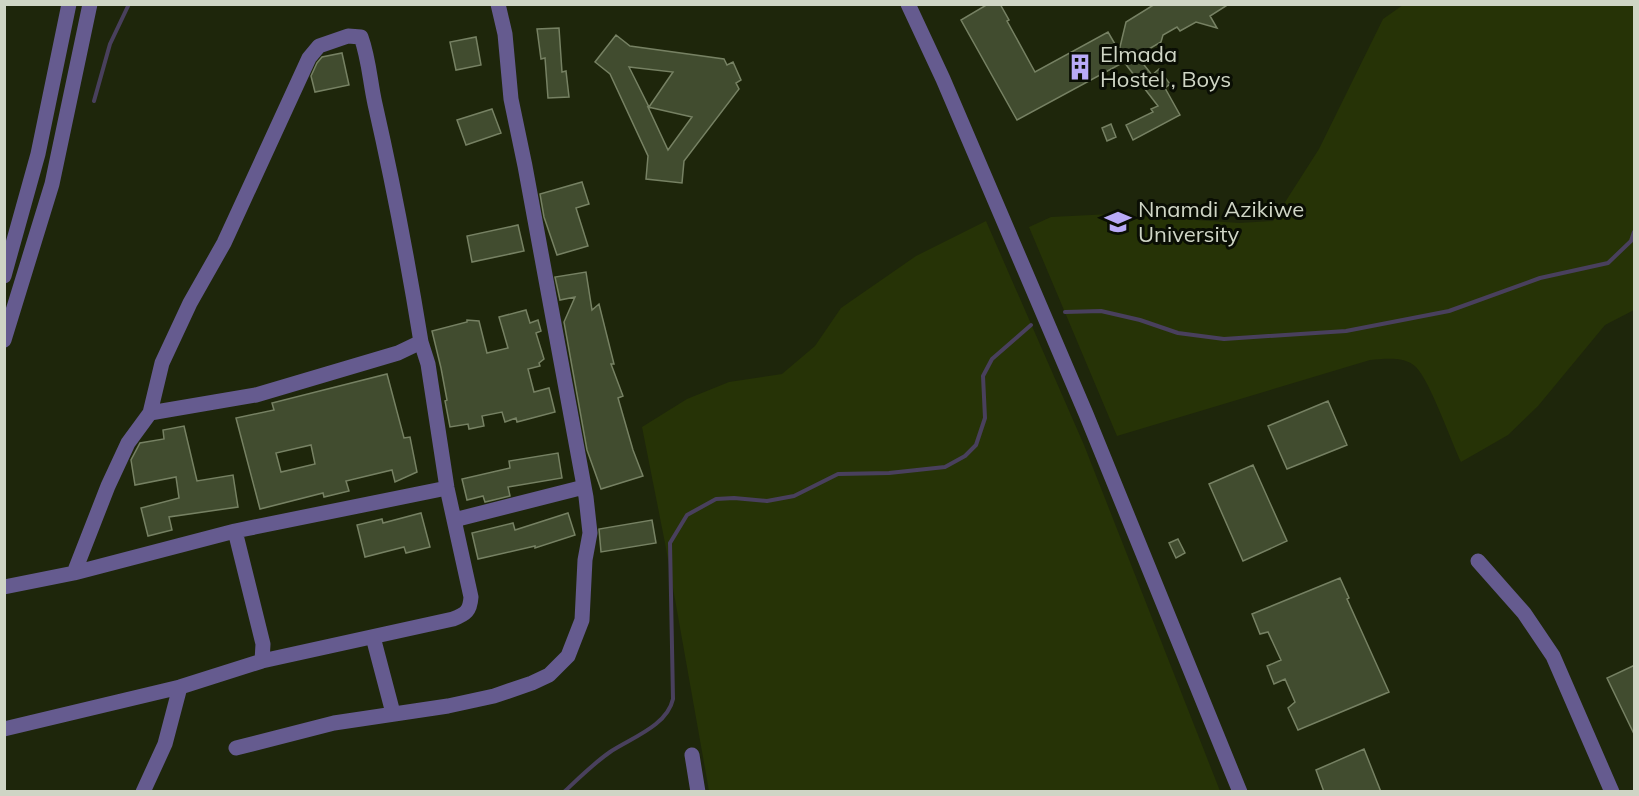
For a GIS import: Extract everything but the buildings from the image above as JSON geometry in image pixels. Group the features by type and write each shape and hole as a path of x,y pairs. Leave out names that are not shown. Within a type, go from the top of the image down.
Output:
{"street":[{"path":"4,276 38,154 69,4"},
{"path":"4,340 52,184 90,4"},
{"path":"236,748 333,723 448,706 513,690 549,675 568,656 582,620 585,560 590,533 584,486 511,99 505,34 498,4"},
{"path":"908,4 943,79 1086,414 1240,792"},
{"path":"4,729 180,687 262,661 453,620 465,615 470,608 471,597 447,488 428,364 421,342 391,175 361,37 348,36 319,46 309,58 224,243 190,303 162,363 150,413 128,444 108,486 75,573"},
{"path":"150,413 256,395 398,353 421,342"},
{"path":"454,520 584,486"},
{"path":"4,587 75,573 235,531 447,488"},
{"path":"235,531 262,644 262,661"},
{"path":"1478,561 1524,613 1553,656 1612,792"},
{"path":"373,637 393,713"},
{"path":"143,792 165,744 180,687"},
{"path":"692,755 698,792"}],"green space":[{"path":"1403,5 1634,5 1634,310 1605,325 1538,406 1508,435 1461,462 1422,374 1406,361 1394,359 1370,360 1117,436 1029,227 1051,217 1111,214 1239,223 1273,221 1319,149 1383,19"},
{"path":"986,221 1084,445 1220,791 709,791 642,427 687,399 729,382 782,374 815,346 841,308 916,256"}],"waterway":[{"path":"94,101 110,44 129,4"},
{"path":"1065,312 1101,311 1140,320 1178,333 1224,339 1346,331 1449,311 1540,278 1608,263 1631,241 1634,232"},
{"path":"564,792 604,756 656,724 664,717 673,699 670,543 687,515 716,499 767,501 794,496 838,474 889,473 945,467 965,456 976,445 985,418 983,376 992,359 1031,325"}],"place":[{"name":"Elmada Hostel , Boys","path":"1080,67"},
{"name":"Nnamdi Azikiwe University","path":"1118,222"}]}
